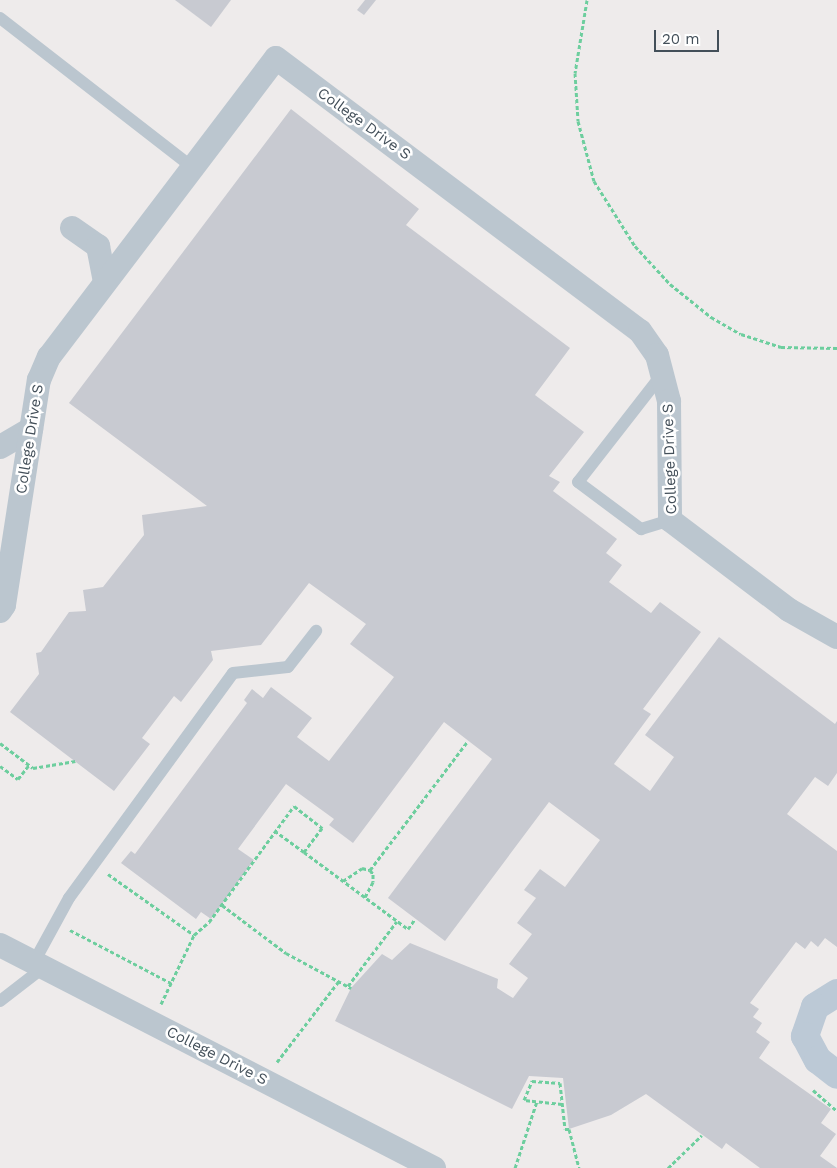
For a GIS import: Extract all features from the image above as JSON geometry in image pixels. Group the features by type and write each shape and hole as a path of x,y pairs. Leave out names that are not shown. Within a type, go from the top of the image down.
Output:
{"street":[{"name":"College Drive S","path":"0,611 4,605 38,380 49,357 104,282 276,58 613,308 640,331 657,355 669,401 670,520 789,610 837,637"},
{"path":"72,228 98,246 104,282"},
{"path":"98,246 138,238"},
{"path":"0,447 31,429"},
{"path":"0,455 24,476"},
{"name":"College Drive S","path":"0,944 434,1168"},
{"path":"837,994 815,1007 805,1036 818,1060 837,1075"}],"lane":[{"path":"0,18 192,167"},
{"path":"662,373 578,482 641,529 670,520"},
{"path":"0,1001 39,965 55,922 93,863 233,673 288,667 316,631"}],"path":[{"path":"587,0 575,73 578,122 594,181 635,246 670,284 710,317 741,334 781,347 837,348"},
{"path":"370,870 468,740"},
{"path":"0,743 33,768 75,761"},
{"path":"0,766 18,779 29,765"},
{"path":"152,1023 194,936 209,922 294,806 322,828 304,852"},
{"path":"276,832 408,929 415,919"},
{"path":"93,863 194,936"},
{"path":"343,880 362,868 370,870 373,874 373,882 365,898"},
{"path":"222,905 286,953 349,987 397,921"},
{"path":"55,922 171,983"},
{"path":"263,1080 339,981"},
{"path":"562,1104 524,1100 532,1081 560,1083 565,1129 569,1129 579,1168"},
{"path":"515,1168 537,1101"},
{"path":"668,1168 702,1135"}],"building":[{"path":"175,0 231,0 211,27"},
{"path":"365,0 376,0 364,15 357,10"},
{"path":"291,109 419,209 406,225 570,348 535,395 584,432 549,476 560,482 553,491 617,539 606,553 622,565 609,582 651,613 660,602 701,632 643,709 651,714 614,764 650,791 674,757 645,735 719,637 835,724 837,721 837,773 828,786 815,777 787,814 837,851 837,947 825,938 818,947 811,941 805,949 796,942 750,1003 759,1009 753,1017 762,1023 756,1032 770,1042 759,1058 831,1109 821,1123 836,1134 820,1156 837,1168 760,1168 726,1143 722,1149 646,1094 611,1115 569,1129 563,1078 529,1076 512,1109 335,1021 351,988 382,954 392,960 410,943 498,979 497,988 513,998 528,978 509,964 532,934 517,923 536,898 524,890 540,869 565,887 600,840 549,802 445,941 388,898 492,759 444,722 353,843 329,825 334,819 286,784 238,849 254,860 211,919 201,912 196,919 121,863 131,851 135,854 247,703 244,700 252,689 263,698 271,687 312,718 297,737 329,761 394,677 350,644 366,624 309,583 261,645 211,651 213,660 181,702 174,696 142,738 150,744 114,791 10,712 39,674 36,653 41,652 69,612 86,611 83,590 103,587 144,535 142,515 207,506 69,403"}]}
